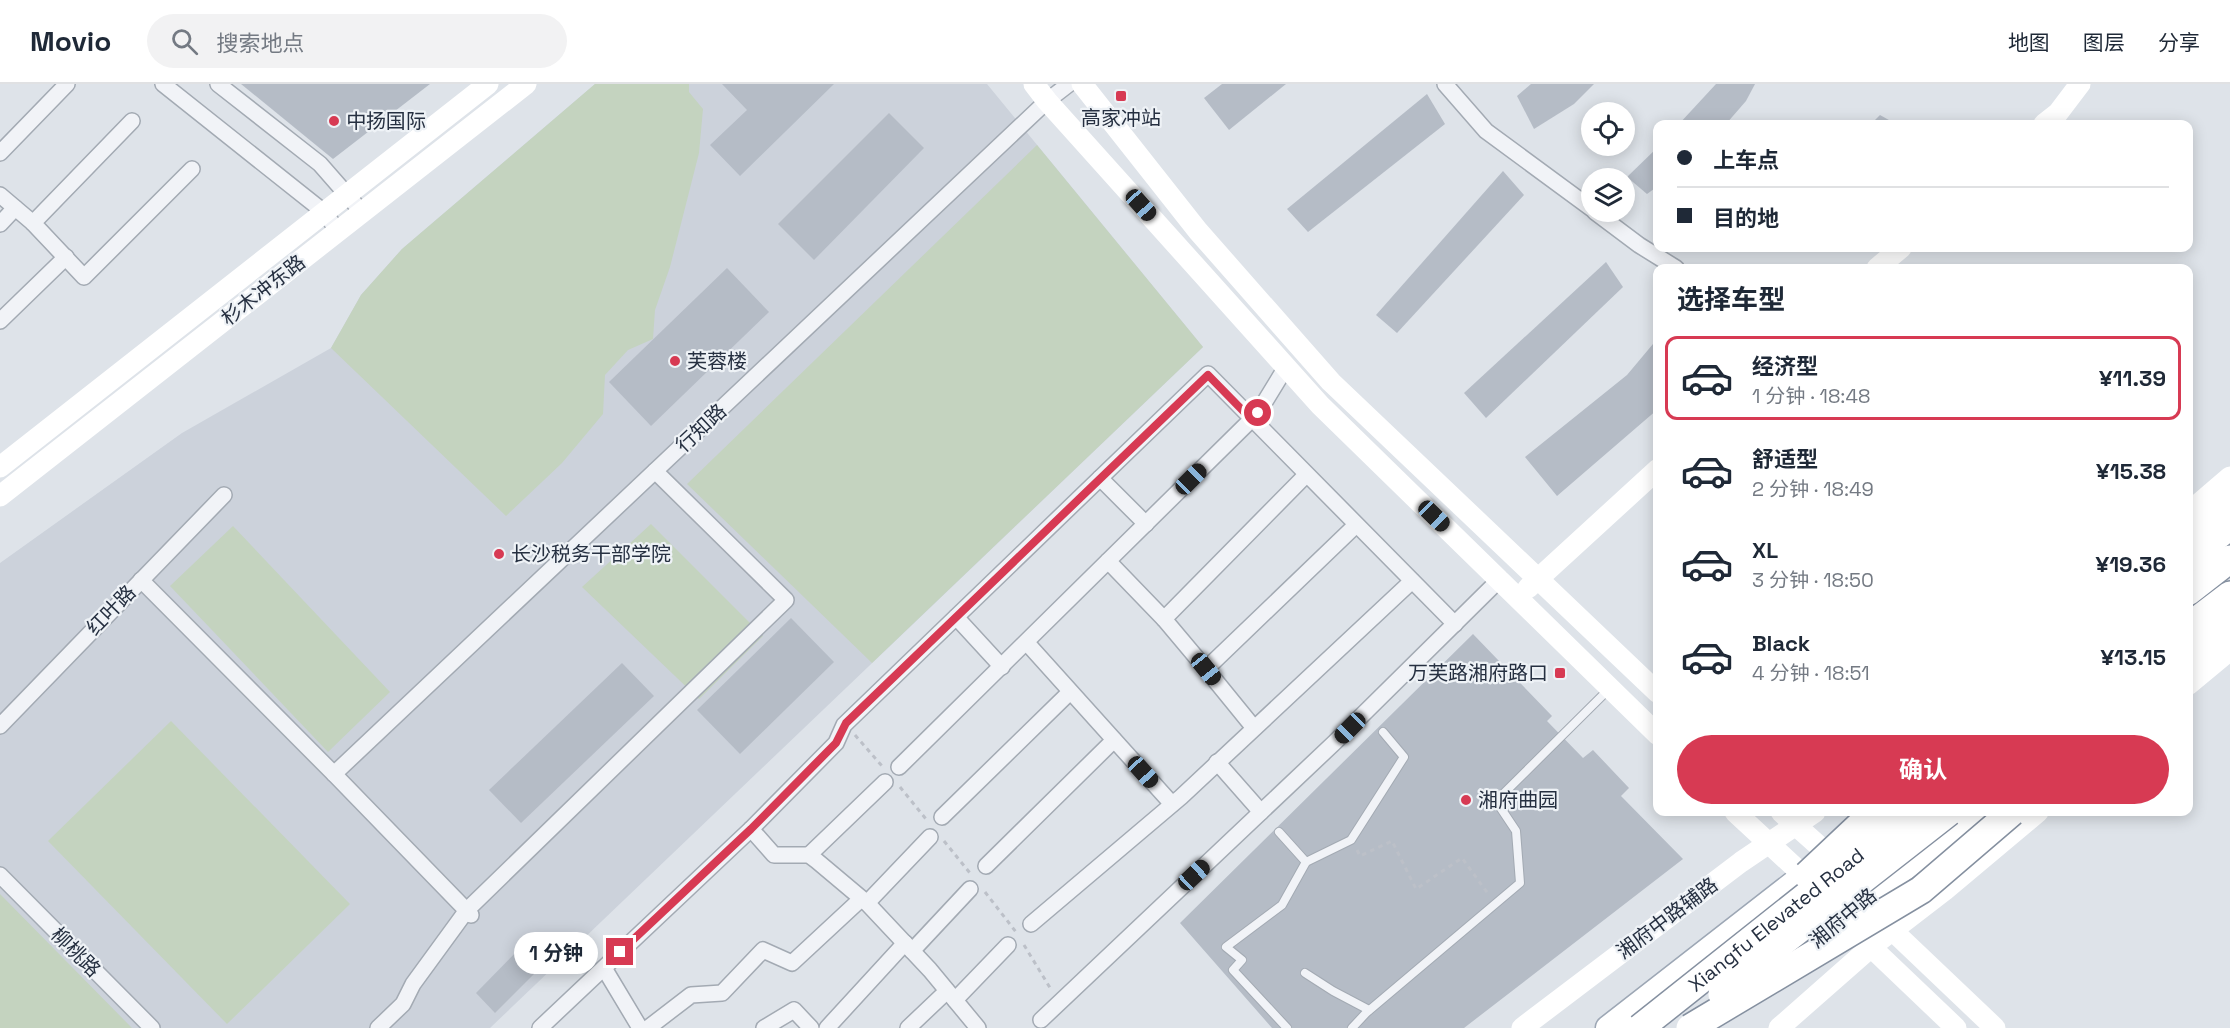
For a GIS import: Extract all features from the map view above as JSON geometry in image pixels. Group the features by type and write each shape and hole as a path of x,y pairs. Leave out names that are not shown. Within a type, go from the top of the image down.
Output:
{"highway":[{"path":"2193,555 2230,526"},
{"path":"2193,588 2230,559"},
{"path":"2193,623 2230,595"},
{"path":"2193,659 2230,630"},
{"path":"1674,1002 1870,816"},
{"name":"Xiangfu Elevated Road","path":"1640,1028 1907,816"},
{"name":"Xiangfu Elevated Road","path":"1683,1028 1784,941 1943,816"},
{"path":"1690,1028 1921,890 2007,816"}],"main road":[{"name":"杉木冲东路","path":"0,467 488,84"},
{"name":"杉木冲东路","path":"0,496 526,84"},
{"path":"1034,84 1320,405 1653,730"},
{"path":"1082,84 1198,231 1331,382 1653,688"},
{"path":"2049,120 2058,113 2080,84"},
{"path":"1882,264 1896,252"},
{"path":"1518,597 1653,474"},
{"path":"2193,509 2230,477"},
{"path":"2193,532 2230,502"},
{"path":"2193,643 2230,630"},
{"path":"2193,678 2230,630"},
{"path":"1739,816 1847,916 1871,947 1956,1028"},
{"path":"1608,1028 1829,856 1875,816"},
{"name":"湘府中路","path":"1710,1028 1872,893 1974,816"},
{"path":"1779,1028 1871,947 2033,816"},
{"path":"1788,818 1872,893 1893,931 1995,1028"},
{"name":"湘府中路辅路","path":"1522,1028 1767,843 1788,818"}],"street":[{"path":"0,153 67,84"},
{"path":"163,84 324,212 338,231"},
{"path":"218,84 320,164 362,212"},
{"name":"行知路","path":"334,774 1047,101 1069,84"},
{"path":"1445,84 1486,130 1581,201"},
{"path":"33,223 132,122"},
{"path":"0,195 33,223 84,277 192,168"},
{"path":"0,224 15,208"},
{"path":"1609,222 1670,264"},
{"path":"0,321 66,257"},
{"path":"809,855 892,776 1258,413 1286,367"},
{"path":"540,1028 751,829 836,743 846,723 1208,375 1455,624"},
{"path":"378,1028 403,1005 413,984 469,913 786,600 655,471"},
{"path":"1164,619 1306,475"},
{"path":"1100,478 1146,524"},
{"name":"红叶路","path":"0,726 224,495"},
{"path":"1206,669 1356,525"},
{"path":"1108,561 1164,619 1254,729"},
{"path":"1040,1025 1059,1002 1335,743 1500,579"},
{"path":"141,580 469,913"},
{"path":"1031,924 1172,804 1412,581"},
{"path":"956,617 1002,667"},
{"path":"1026,643 1172,804"},
{"path":"648,1028 692,995 722,993 763,950 792,963 864,901 1070,692"},
{"path":"986,866 1114,740"},
{"path":"1218,762 1261,812"},
{"path":"751,829 774,855 809,855 864,901 908,947 978,1028"},
{"name":"柳桃路","path":"0,875 152,1028"},
{"path":"827,1028 974,884"},
{"path":"908,1028 951,996 1016,941"},
{"path":"604,968 640,1028"},
{"path":"764,1028 794,1010 811,1028"}],"lane":[{"path":"1352,1028 1369,1010 1520,883 1516,831 1496,801 1610,687"},
{"path":"1287,1028 1233,970 1242,960 1226,946 1282,905 1306,862 1351,840 1404,756 1383,732"},
{"path":"1279,832 1306,862"},
{"path":"1305,973 1333,992 1369,1010"}],"path":[{"path":"846,723 936,829 1059,1002"},
{"path":"1351,840 1360,856 1392,841 1416,889 1462,858 1496,904"}],"shaded area":[{"name":"长沙税务干部学院","path":"595,84 987,84 1203,347 490,1028 0,1028 0,563 182,433 331,348 361,295 402,249"}],"green space":[{"path":"595,84 689,84 689,92 703,109 699,153 670,267 655,310 653,339 628,350 605,375 603,414 562,463 506,516 331,348 361,295 402,249"},
{"path":"1037,145 1203,347 872,663 687,484"},
{"path":"651,524 763,636 699,699 582,587"},
{"path":"233,526 390,692 328,752 170,586"},
{"path":"171,721 350,904 227,1024 48,841"},
{"path":"0,894 132,1028 0,1028"}],"building":[{"name":"中扬国际","path":"241,84 430,84 333,159"},
{"path":"722,84 834,84 740,176 710,145 747,110"},
{"path":"1222,84 1286,84 1229,130 1204,98"},
{"path":"1531,84 1594,84 1574,104 1534,129 1517,96"},
{"path":"1716,84 1755,84 1746,101 1729,120 1683,120"},
{"path":"1427,94 1445,124 1308,232 1287,209"},
{"path":"889,113 924,148 814,260 778,224"},
{"path":"1880,115 1889,120 1875,120"},
{"path":"1653,152 1653,190 1647,194 1635,184 1635,169"},
{"path":"1503,171 1524,195 1397,333 1376,315"},
{"path":"1606,262 1623,287 1486,418 1464,393"},
{"name":"芙蓉楼","path":"727,268 769,312 651,426 609,382"},
{"path":"1653,344 1653,413 1557,496 1525,457 1627,375"},
{"path":"791,618 834,662 740,754 697,710"},
{"name":"湘府曲园","path":"1473,634 1552,716 1547,721 1583,758 1593,750 1629,788 1621,796 1683,859 1464,1028 1272,1028 1180,923"},
{"path":"622,663 654,696 521,823 489,790"},
{"path":"525,943 551,957 495,1013 476,993"}],"place":[{"name":"高家冲站","path":"1121,96"},
{"name":"中扬国际","path":"334,121"},
{"name":"芙蓉楼","path":"675,361"},
{"name":"长沙税务干部学院","path":"499,554"},
{"name":"万芙路湘府路口","path":"1560,673"},
{"name":"湘府曲园","path":"1466,800"}],"route":[{"path":"620,952 751,829 836,743 846,723 1208,375 1251,419 1258,413"}]}
